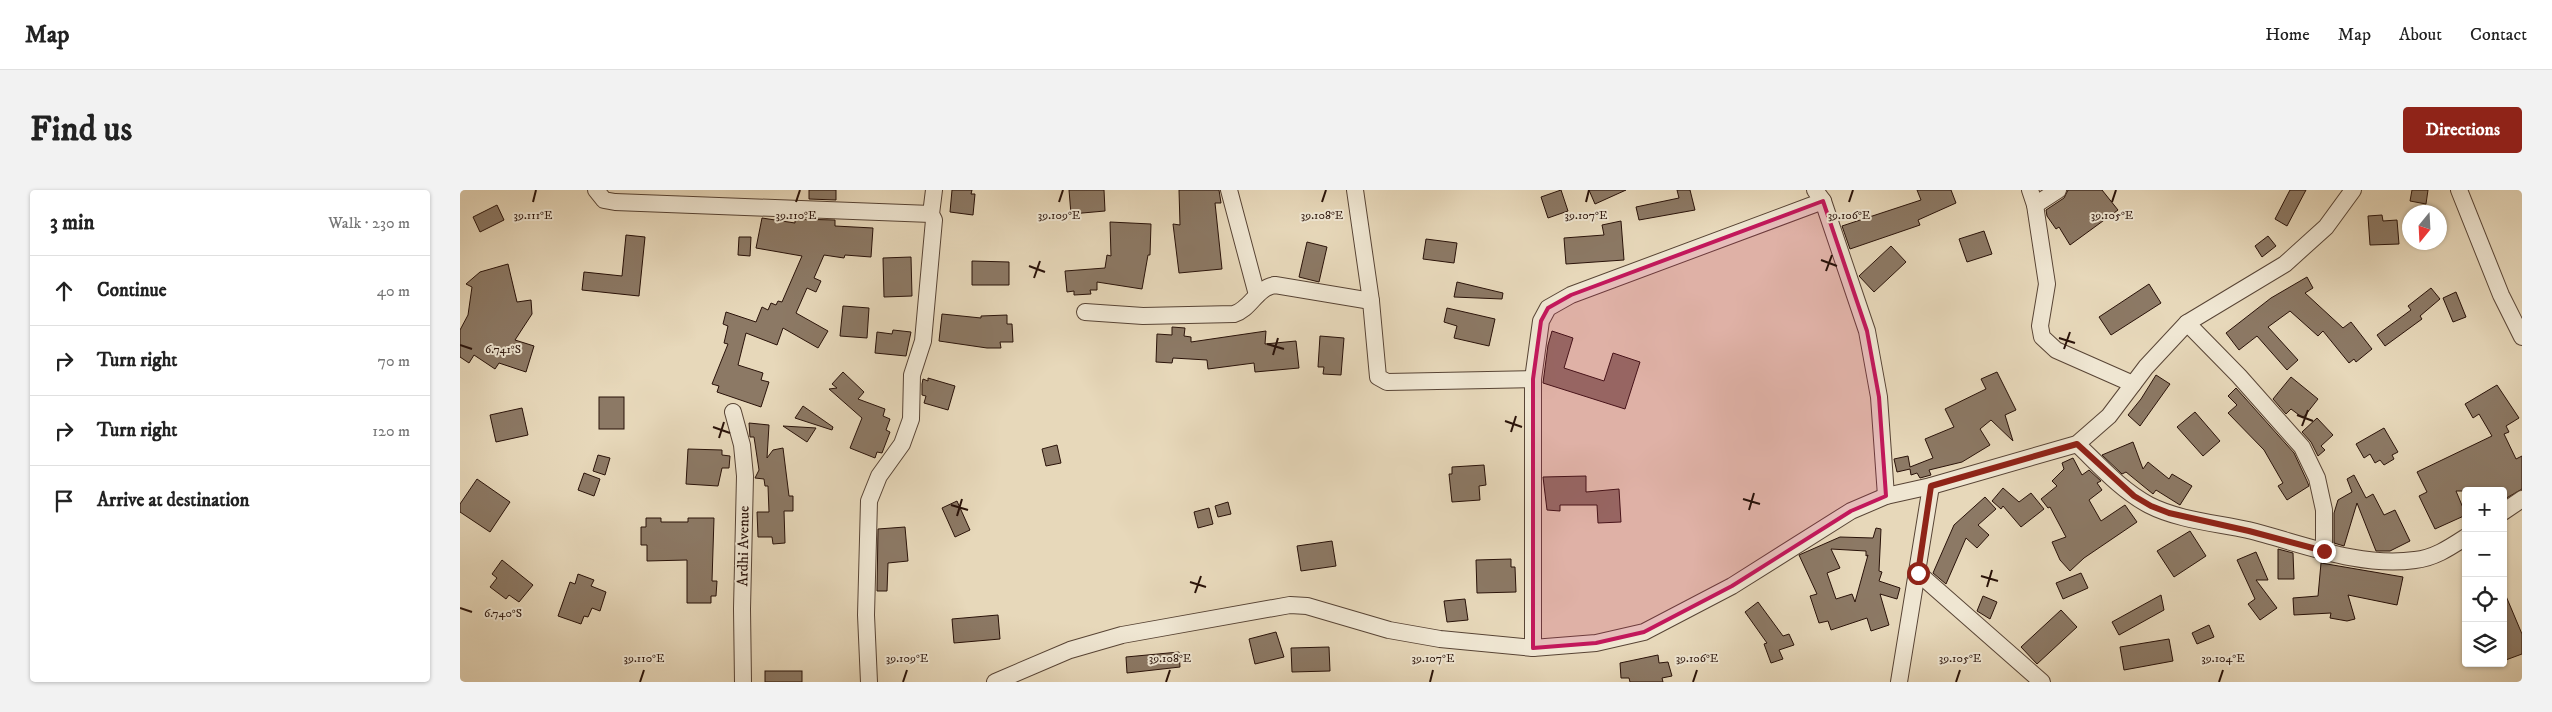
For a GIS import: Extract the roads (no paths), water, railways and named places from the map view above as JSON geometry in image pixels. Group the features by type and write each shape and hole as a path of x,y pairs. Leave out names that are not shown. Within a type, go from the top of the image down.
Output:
{"street":[{"path":"596,190 604,200 615,202 932,214"},
{"path":"869,682 866,614 869,501 879,476 902,444 911,419 912,375 923,341 934,220 932,214 934,190"},
{"path":"1229,190 1257,296"},
{"path":"1355,190 1371,301 1378,377 1387,382 1533,379"},
{"path":"2058,190 2032,197 2047,284 2040,326 2042,336 2056,350 2133,384"},
{"path":"995,682 1026,676 1070,650 1122,635 1290,605 1307,606 1389,630 1440,639 1533,648 1596,643 1644,632 1732,586 1851,511 1886,496 1931,486 2077,444 2109,416 2146,367 2187,323 2285,264 2326,227 2353,190"},
{"path":"2459,190 2501,295 2522,337"},
{"path":"1533,648 1533,379 1540,321 1548,308 1571,295 1819,196 1867,331 1880,397 1886,496"},
{"path":"1086,312 1143,316 1234,314 1241,312 1263,288 1275,284 1371,301"},
{"path":"2187,323 2239,376 2302,447 2319,486 2324,510 2324,551"},
{"name":"Ardhi Avenue","path":"733,412 742,446 745,476 742,609 743,682"},
{"path":"2077,444 2134,496 2151,506 2169,513 2249,531 2324,551 2379,561 2413,561 2432,557 2462,539"},
{"path":"1899,682 1931,486"},
{"path":"2507,509 2522,499"},
{"path":"1918,573 2042,682"}]}
